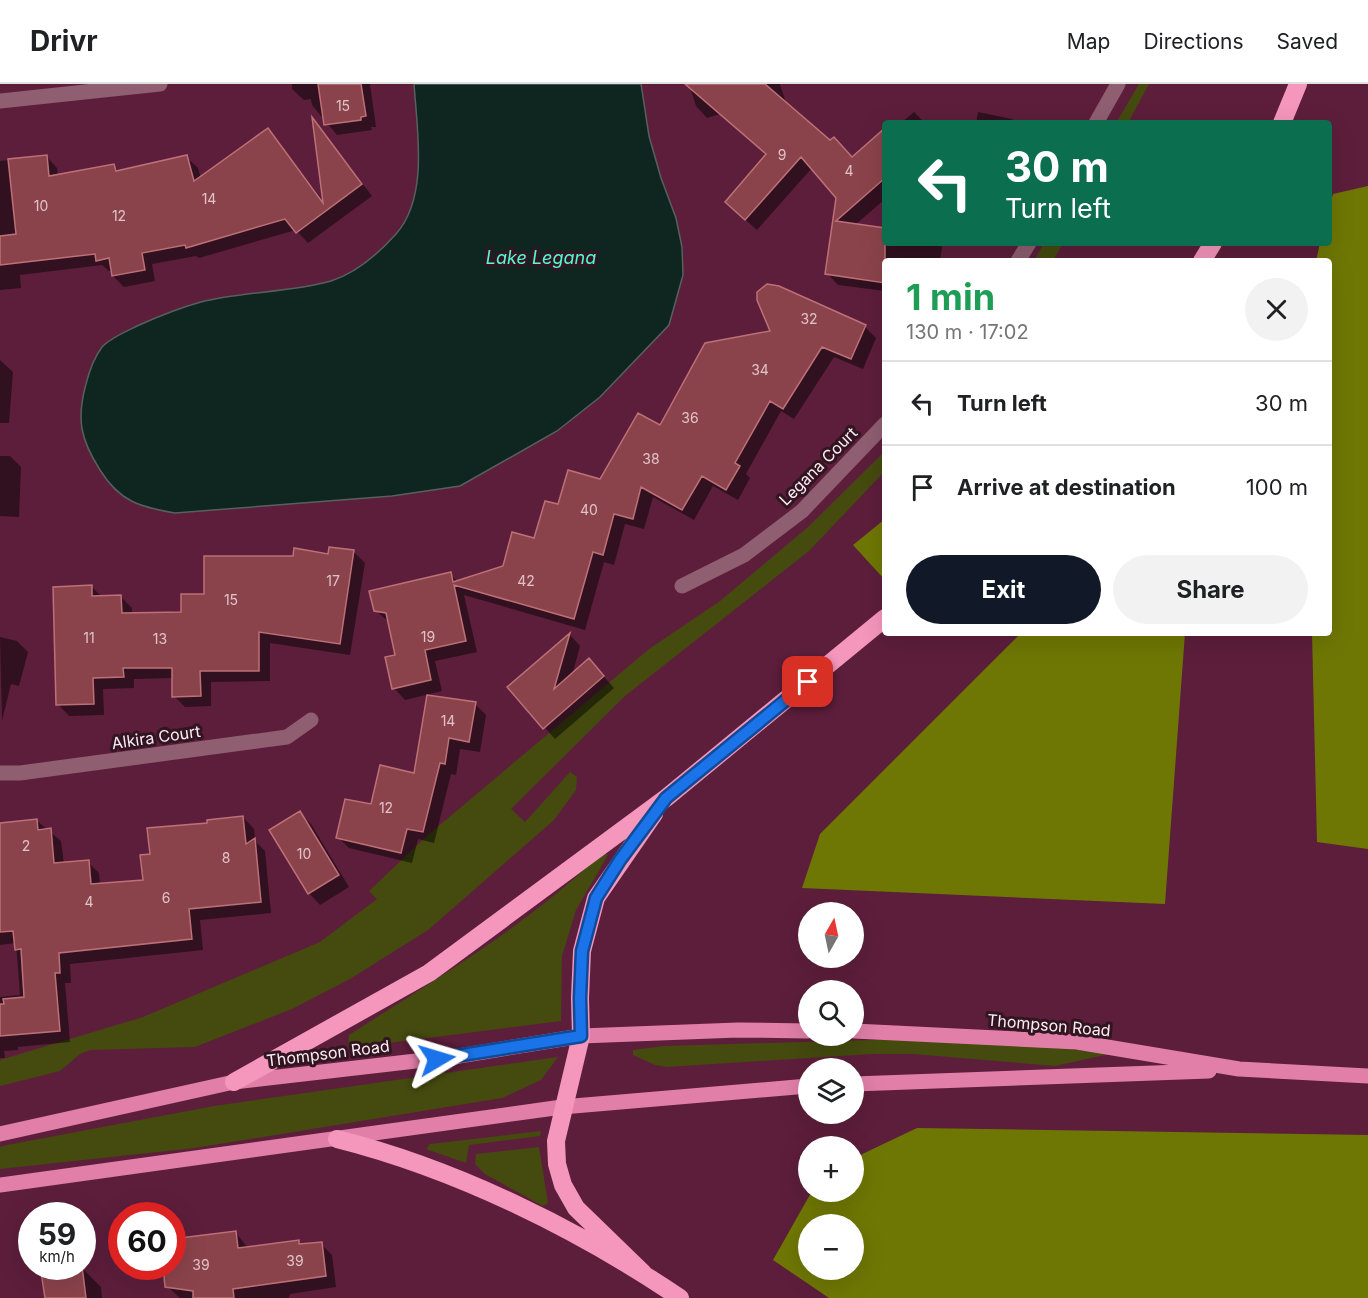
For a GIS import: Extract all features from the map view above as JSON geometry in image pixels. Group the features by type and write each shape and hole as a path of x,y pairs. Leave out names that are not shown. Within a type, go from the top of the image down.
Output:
{"highway":[{"path":"1283,120 1298,84"},
{"path":"234,1082 429,973 666,798 882,620"},
{"path":"643,1273 576,1208 563,1185 557,1164 556,1141 562,1107 581,1036 582,951 596,898 666,798"},
{"path":"337,1139 391,1152 464,1181 537,1216 643,1273 680,1298"}],"main road":[{"name":"Thompson Road","path":"0,1134 234,1082 459,1056 581,1036 798,1031"},
{"name":"Thompson Road","path":"864,1031 1077,1042 1239,1069"},
{"name":"Thompson Road","path":"864,1084 1239,1069 1368,1076"},
{"path":"0,1185 562,1107 798,1087"}],"street":[{"path":"0,101 160,84"},
{"path":"1098,120 1118,84"},
{"name":"Legana Court","path":"682,586 744,555 802,511 882,427"},
{"name":"Alkira Court","path":"0,773 20,773 287,737 311,720"}],"green space":[{"path":"1139,84 1149,84 1130,120 1118,120"},
{"path":"1042,246 1061,246 1055,258 1036,258"},
{"path":"882,454 882,474 809,551 625,696 511,809 525,822 570,772 577,777 576,790 554,820 428,930 350,979 292,1009 195,1047 90,1050 80,1054 60,1071 0,1086 0,1060 143,1017 320,942 377,899 369,891 429,834 649,649 720,601 808,527"},
{"path":"603,852 608,855 576,910 562,956 561,1021 381,1044 348,1046 349,1035 481,950 544,904"},
{"path":"864,1040 949,1040 1106,1052 1105,1055 1055,1066 913,1054 872,1054 667,1067 655,1065 633,1055 633,1050 664,1046 798,1042 798,1046 864,1046"},
{"path":"558,1057 541,1080 502,1098 195,1148 0,1169 0,1147 7,1145 214,1106"},
{"path":"541,1131 540,1136 469,1145 466,1163 426,1149 430,1144"},
{"path":"539,1147 548,1203 543,1206 485,1174 475,1164 476,1154"}],"shaded area":[{"path":"1368,186 1368,849 1317,842 1312,636 1332,636 1332,258 1317,258 1319,246 1332,246 1333,194"},
{"path":"882,521 882,577 853,545"},
{"path":"1018,636 1185,636 1165,904 802,888 820,834"},
{"path":"917,1128 1368,1135 1368,1298 829,1298 802,1280 864,1280 864,1214 799,1214 806,1202 864,1202 864,1153"},
{"path":"798,1216 798,1277 773,1260"}],"water":[{"name":"Lake Legana","path":"414,84 641,84 649,136 676,218 682,247 683,275 669,325 600,397 557,431 460,486 392,496 175,513 141,505 123,496 100,470 88,449 82,429 81,408 86,384 92,365 102,347 128,330 185,307 217,298 299,288 331,281 358,268 375,255 396,234 406,219 413,201 418,162"}],"building":[{"path":"318,84 361,84 366,116 361,117 361,120 324,125"},
{"path":"685,84 765,84 830,140 834,137 852,157 882,131 882,181 836,221 882,228 882,246 885,246 885,258 882,258 882,283 825,274 836,198 801,157 745,220 725,202 766,154"},
{"path":"312,117 362,184 296,233 285,219 186,248 185,245 142,253 145,270 112,276 109,258 96,261 95,254 0,265 0,236 16,234 8,159 47,155 49,176 114,164 116,171 187,155 194,181 268,128 323,203"},
{"path":"767,284 779,286 866,325 851,359 822,347 783,409 770,401 735,463 740,466 726,490 702,476 682,510 641,487 633,519 614,514 603,555 593,552 574,619 454,585 466,641 425,650 431,680 392,689 385,657 395,655 386,613 374,611 369,591 451,572 453,582 503,566 512,532 534,538 545,501 558,504 568,470 600,479 638,413 660,425 705,343 770,331 757,300 757,292"},
{"path":"329,547 354,550 340,644 259,632 259,671 200,671 201,696 172,697 172,668 123,668 124,677 93,678 94,704 56,705 53,587 92,585 92,596 121,595 122,613 181,612 181,594 204,594 204,556 293,556 294,548 328,554"},
{"path":"570,633 554,689 589,658 604,676 543,729 507,687"},
{"path":"427,695 476,702 469,742 449,738 445,764 440,763 423,832 407,829 401,853 336,838 345,799 371,804 380,765 414,773"},
{"path":"300,811 339,875 308,894 269,830"},
{"path":"243,816 246,844 255,838 261,902 189,909 192,939 59,953 60,973 55,973 60,1031 0,1036 0,1004 4,1004 3,999 24,997 21,949 15,950 13,931 0,932 0,823 37,819 38,830 51,828 54,863 89,860 91,884 143,880 140,855 150,854 147,828 207,823 207,820"},
{"path":"236,1231 238,1248 299,1240 299,1244 322,1242 326,1276 233,1289 234,1298 193,1298 193,1291 165,1287 164,1280 186,1280 186,1237"},
{"path":"42,1280 84,1280 86,1298 45,1298"}],"route":[{"path":"437,1059 581,1036 582,951 596,898 620,860 666,798 808,682"}]}
